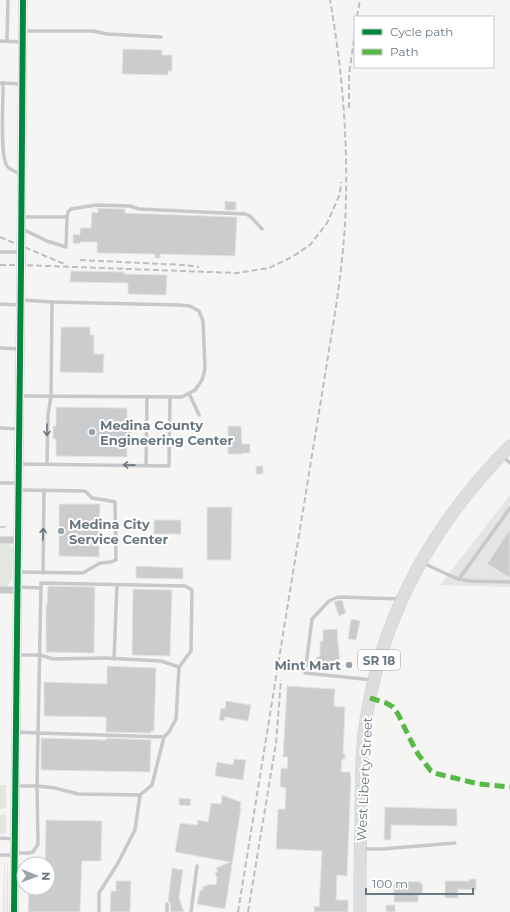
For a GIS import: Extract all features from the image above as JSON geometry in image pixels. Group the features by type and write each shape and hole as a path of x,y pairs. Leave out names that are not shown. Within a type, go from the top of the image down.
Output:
{"highway":[{"name":"West Liberty Street","path":"360,912 361,793 367,712 374,680 389,629 408,586 440,530 474,486 506,459 510,446"}],"street":[{"path":"14,912 23,0"},
{"path":"0,540 18,540"},
{"path":"0,590 18,589"}],"lane":[{"path":"7,41 8,0"},
{"path":"23,31 93,31 107,34 161,37"},
{"path":"0,41 23,42"},
{"path":"22,84 1,83 3,147 5,160 8,166 22,175"},
{"path":"21,229 47,241 66,247 68,212 71,209 96,206 130,206 139,209 245,214 250,216 262,229"},
{"path":"21,217 67,217"},
{"path":"0,252 21,252"},
{"path":"47,464 52,302"},
{"path":"0,304 52,302 179,305 190,306 199,311 203,321 205,369 202,380 195,390 182,397 20,396"},
{"path":"0,348 20,349"},
{"path":"189,393 199,415"},
{"path":"146,466 147,397"},
{"path":"19,464 169,466 170,398"},
{"path":"0,428 19,430"},
{"path":"0,483 44,490 85,491 92,498 115,502 116,560 112,562 100,563 83,573 18,572"},
{"path":"43,573 44,490"},
{"path":"460,579 510,508"},
{"path":"421,562 460,579 470,581 510,582"},
{"path":"0,855 33,852 38,844 37,786 41,583 185,586 192,590 191,651 179,667 176,719 169,732 164,737 152,785 140,795 78,794 55,788 37,786 15,786"},
{"path":"114,659 117,585"},
{"path":"18,589 41,588"},
{"path":"374,680 305,673 312,619 329,601 338,597 402,599"},
{"path":"17,655 40,655 53,658 161,661 179,667"},
{"path":"16,732 164,737"},
{"path":"99,912 99,893 118,863 135,830 140,795"},
{"path":"0,838 15,838"},
{"path":"360,849 382,849 455,843"},
{"path":"191,912 197,866"},
{"path":"167,904 167,912"}],"shaded area":[{"path":"510,495 510,587 440,585"},
{"path":"0,544 9,544 13,549 12,577 10,583 7,586 0,587"},
{"path":"0,785 6,785 6,808 1,809 0,808"},
{"path":"3,814 6,816 6,833 2,835 0,833 0,816"},
{"path":"4,863 5,912 3,912"},
{"path":"7,863 8,912 6,912"}],"building":[{"path":"123,49 162,50 162,55 172,55 172,71 168,71 168,75 122,74"},
{"path":"225,201 236,202 236,210 225,210"},
{"path":"98,208 125,209 125,213 237,217 235,256 160,254 160,258 155,258 155,254 97,253 97,242 80,242 80,244 73,243 73,234 80,235 80,228 91,228 92,212 98,213"},
{"path":"71,271 124,272 124,274 167,275 166,295 128,294 128,283 70,282"},
{"path":"61,327 90,327 90,335 94,335 94,354 104,354 103,373 60,372"},
{"name":"Medina County Engineering Center","path":"56,407 127,408 127,426 131,428 131,436 127,438 127,457 56,456 56,439 53,439 53,426 56,426"},
{"path":"228,426 241,426 242,444 250,444 250,453 228,454"},
{"path":"256,466 263,466 263,474 256,474"},
{"path":"59,504 100,504 99,557 59,556"},
{"path":"207,507 232,507 231,560 207,560"},
{"path":"154,520 181,520 181,534 154,534"},
{"path":"510,529 510,578 487,564"},
{"path":"136,566 183,568 183,579 136,578"},
{"path":"48,586 95,587 94,653 46,652 46,605"},
{"path":"133,589 172,590 170,656 132,655"},
{"path":"342,600 346,613 339,616 334,602"},
{"path":"351,619 360,621 356,640 348,639"},
{"path":"337,629 340,666 317,667 317,657 320,656 320,641 323,641 323,630"},
{"path":"107,666 156,668 154,731 151,731 151,733 106,732 106,717 44,716 44,682 107,684"},
{"path":"287,686 335,689 334,706 345,707 343,754 345,754 345,759 342,759 341,772 350,772 351,780 347,876 337,875 336,900 348,900 348,912 314,912 314,906 319,907 322,851 276,849 278,809 285,809 286,788 280,787 281,768 287,769 288,757 283,757"},
{"path":"226,701 251,705 248,721 225,717 224,721 219,720 221,708 225,709"},
{"path":"41,738 151,740 150,772 41,770"},
{"path":"234,759 246,760 243,780 215,776 217,762 233,765"},
{"path":"222,795 241,802 225,909 197,904 200,890 203,890 203,886 207,886 207,884 216,885 217,878 215,873 218,872 216,868 230,862 175,852 180,823 197,825 198,820 208,822 211,803 221,804"},
{"path":"179,798 191,799 190,806 179,805"},
{"path":"385,807 457,809 457,826 391,825 391,840 384,840"},
{"path":"46,820 102,821 101,861 82,861 80,912 28,912 29,896 56,896 56,856 45,856"},
{"path":"172,868 183,870 179,898 184,912 171,912 170,903 168,901"},
{"path":"469,879 476,879 476,890 458,889 458,898 445,898 445,881 469,881"},
{"path":"116,881 131,881 130,912 110,912 111,891 116,891"},
{"path":"396,881 421,882 421,884 423,884 422,893 418,894 418,902 394,902 394,884 396,884"},
{"path":"386,905 395,905 395,912 386,912"}],"waterway":[{"path":"0,527 5,527"}],"railway":[{"path":"238,912 336,307 342,256 346,197 344,112 342,84 330,0"},
{"path":"357,16 360,0"},
{"path":"349,108 349,75 354,39"},
{"path":"0,265 237,273 269,268 292,257 310,245 327,223 340,194 341,182"},
{"path":"0,237 67,264"},
{"path":"80,260 199,267"},
{"path":"248,912 276,743 281,680"}],"marked path":[{"path":"370,698 393,707 418,754 431,771 479,784 510,787"}],"cycle path":[{"path":"14,912 23,0"}],"place":[{"name":"Medina County Engineering Center","path":"92,432"},
{"name":"Medina City Service Center","path":"61,531"},
{"name":"Mint Mart","path":"349,665"}]}
